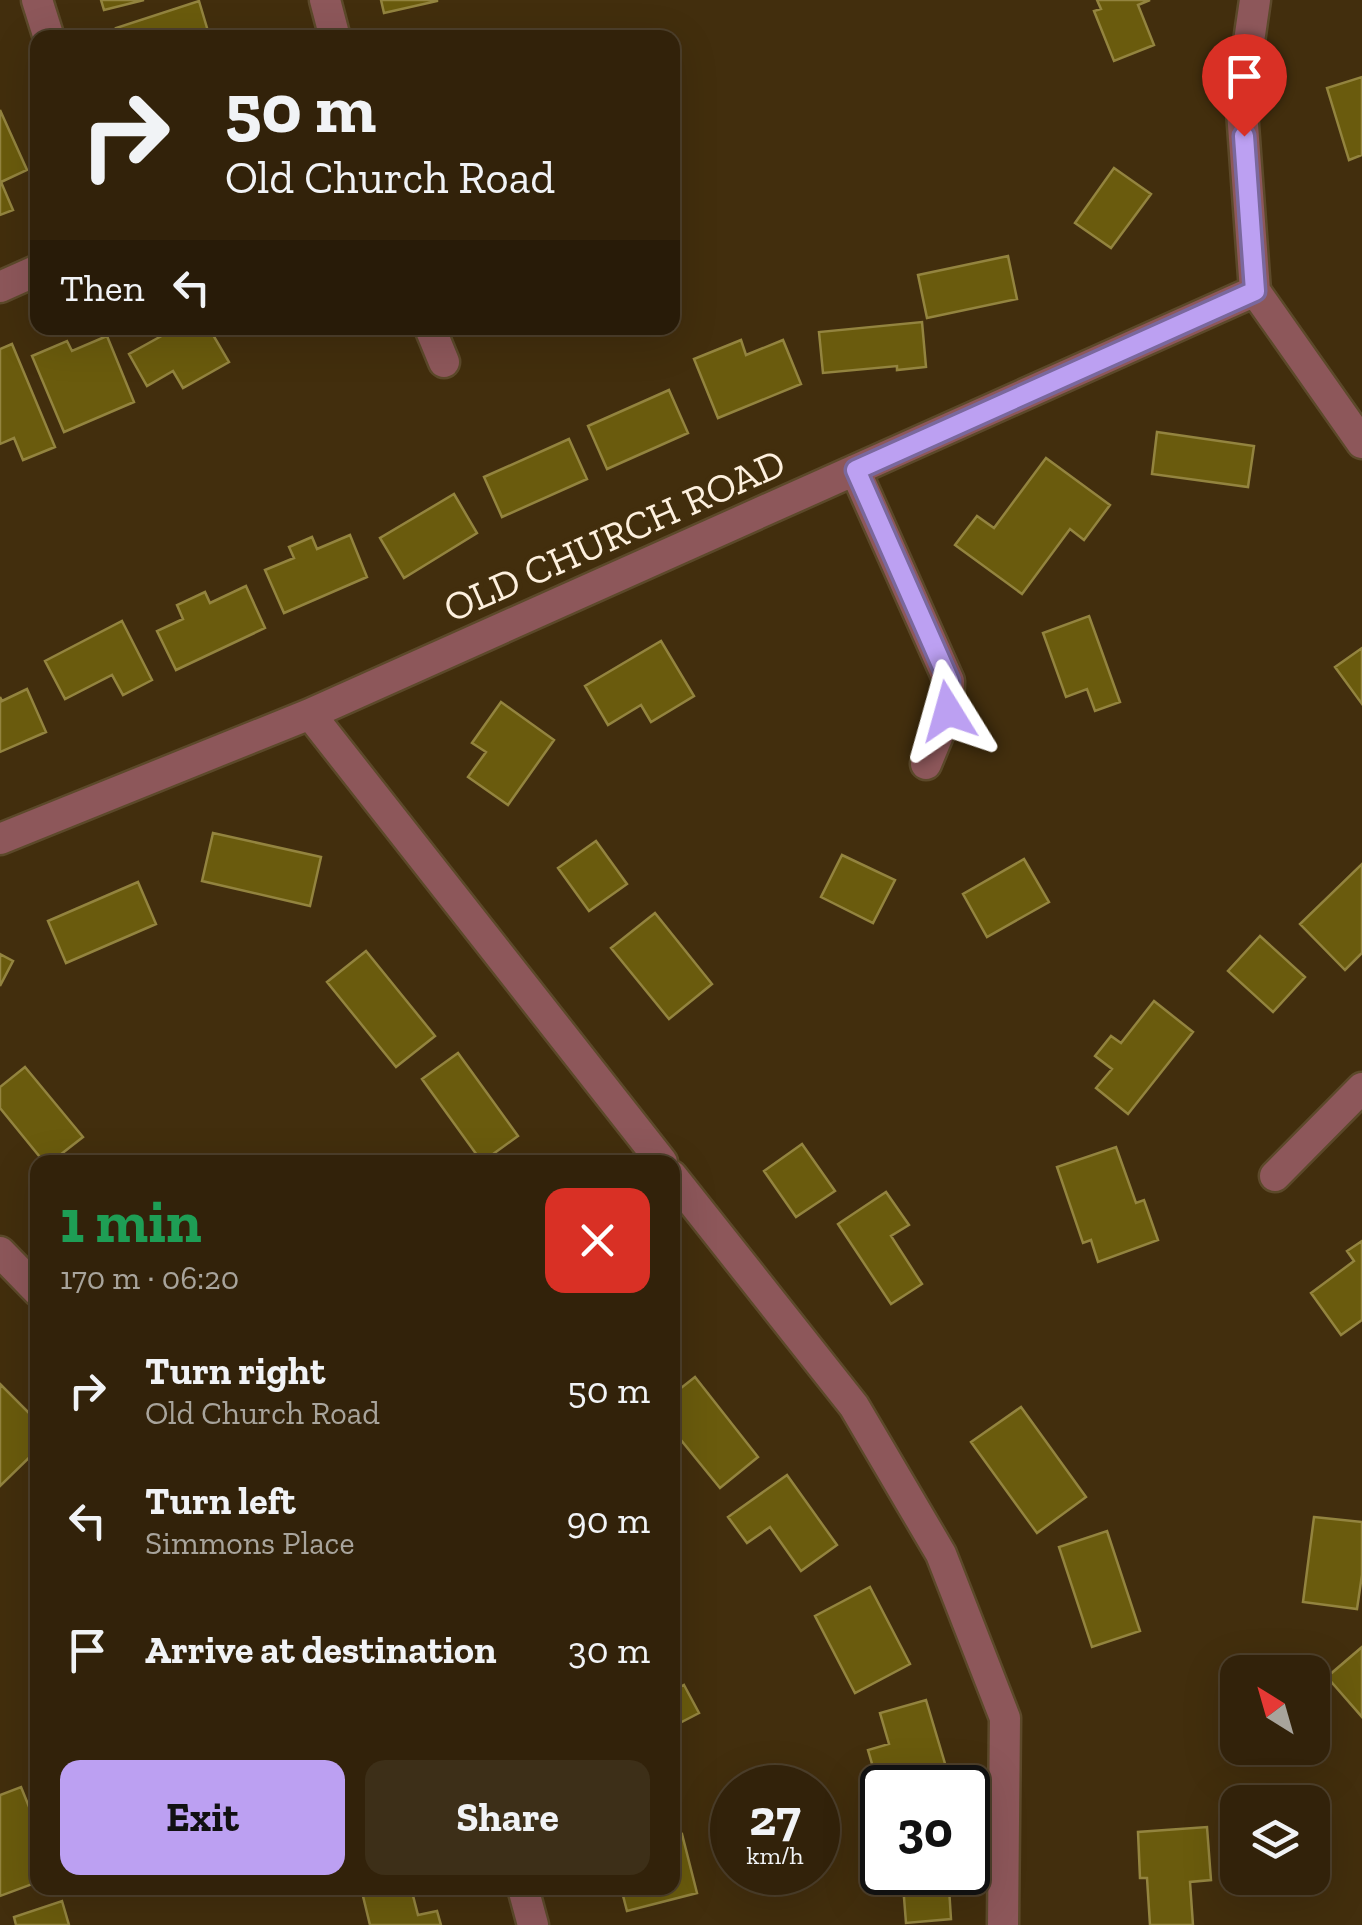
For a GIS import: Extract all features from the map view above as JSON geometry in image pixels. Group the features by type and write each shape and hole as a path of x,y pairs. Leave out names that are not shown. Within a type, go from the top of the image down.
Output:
{"street":[{"path":"37,0 46,30"},
{"path":"325,0 333,30"},
{"path":"1255,0 1241,97 1255,291 1362,443"},
{"path":"0,287 30,274"},
{"name":"OLD CHURCH ROAD","path":"0,839 310,714 1255,291"},
{"path":"433,335 444,362"},
{"path":"856,470 949,681 948,711 926,764"},
{"path":"310,714 656,1155"},
{"path":"1274,1176 1362,1088"},
{"path":"680,1186 854,1406 940,1554 1004,1718 1003,1925"},
{"path":"0,1252 30,1283"},
{"path":"525,1895 532,1925"}],"building":[{"path":"101,0 144,0 104,10"},
{"path":"381,0 437,0 437,1 384,13"},
{"path":"1097,0 1150,0 1138,5 1154,45 1114,61 1094,11 1101,9"},
{"path":"199,1 208,30 117,30"},
{"path":"1362,77 1362,155 1349,160 1327,88"},
{"path":"0,110 27,170 1,182 13,210 0,215"},
{"path":"1114,168 1151,194 1111,248 1075,223"},
{"path":"1008,256 1017,299 927,318 918,275"},
{"path":"922,322 926,367 823,373 819,332"},
{"path":"163,335 213,335 229,362 183,388 173,371 147,386 129,354"},
{"path":"107,336 134,402 64,432 32,356 67,341 72,351"},
{"path":"741,340 746,355 783,340 801,384 718,418 694,359"},
{"path":"12,344 55,447 23,460 14,438 0,444 0,349"},
{"path":"669,390 688,433 607,469 588,426"},
{"path":"1157,432 1254,446 1248,487 1152,474"},
{"path":"569,439 587,479 502,517 484,477"},
{"path":"1046,458 1110,505 1084,540 1070,529 1022,594 955,545 977,516 994,528"},
{"path":"454,494 477,533 404,578 380,538"},
{"path":"350,535 367,577 284,613 265,570 294,558 289,547 312,537 317,549"},
{"path":"246,586 265,628 176,670 157,631 183,619 177,605 205,592 210,603"},
{"path":"1089,616 1120,702 1095,711 1087,689 1066,697 1043,633"},
{"path":"122,621 152,680 123,695 112,675 65,699 45,661"},
{"path":"661,641 694,696 651,722 641,705 608,725 585,686"},
{"path":"1362,648 1362,704 1335,667"},
{"path":"27,689 46,732 0,752 0,697 2,701"},
{"path":"501,702 554,740 508,805 468,777 486,752 472,743"},
{"path":"213,833 321,857 310,906 202,881"},
{"path":"596,841 627,884 589,911 558,868"},
{"path":"842,855 895,880 873,923 821,897"},
{"path":"1024,859 1049,902 987,937 963,894"},
{"path":"1362,864 1362,953 1345,970 1300,924"},
{"path":"138,882 156,924 66,963 48,921"},
{"path":"655,913 712,984 669,1019 611,948"},
{"path":"1260,936 1305,977 1273,1012 1228,971"},
{"path":"366,951 435,1036 396,1067 327,982"},
{"path":"0,954 13,961 0,986"},
{"path":"1154,1001 1193,1032 1128,1114 1096,1088 1112,1069 1095,1056 1111,1036 1121,1043"},
{"path":"458,1053 518,1136 492,1155 477,1155 422,1079"},
{"path":"25,1067 83,1137 60,1155 38,1155 0,1108 0,1087"},
{"path":"802,1144 835,1191 796,1217 764,1171"},
{"path":"1116,1147 1136,1203 1144,1200 1158,1240 1098,1262 1091,1240 1083,1243 1057,1167"},
{"path":"886,1192 909,1225 891,1236 922,1284 891,1304 838,1224"},
{"path":"1362,1241 1362,1320 1341,1335 1311,1293 1354,1261 1347,1251"},
{"path":"695,1377 758,1457 720,1488 680,1439 680,1389"},
{"path":"0,1384 30,1414 30,1457 0,1486"},
{"path":"1021,1407 1086,1497 1037,1533 971,1442"},
{"path":"787,1475 837,1545 801,1571 770,1527 747,1543 728,1517"},
{"path":"1314,1517 1362,1522 1362,1575 1357,1609 1303,1602"},
{"path":"1107,1531 1140,1631 1092,1647 1059,1547"},
{"path":"870,1587 910,1664 855,1693 815,1616"},
{"path":"1362,1647 1362,1717 1330,1680 1330,1674"},
{"path":"684,1685 699,1713 680,1723 680,1687"},
{"path":"926,1700 945,1765 872,1765 868,1750 889,1744 880,1713"},
{"path":"21,1787 30,1809 30,1885 0,1896 0,1795"},
{"path":"1207,1827 1211,1880 1190,1882 1193,1925 1150,1925 1147,1878 1140,1878 1138,1832"},
{"path":"680,1834 697,1893 627,1911 623,1895 680,1895"},
{"path":"363,1895 413,1895 418,1915 437,1911 441,1925 370,1925"},
{"path":"904,1895 949,1895 951,1919 906,1923"},
{"path":"62,1901 69,1925 16,1925 14,1917"}],"route":[{"path":"948,711 949,681 856,470 1255,291 1244,136"}]}
